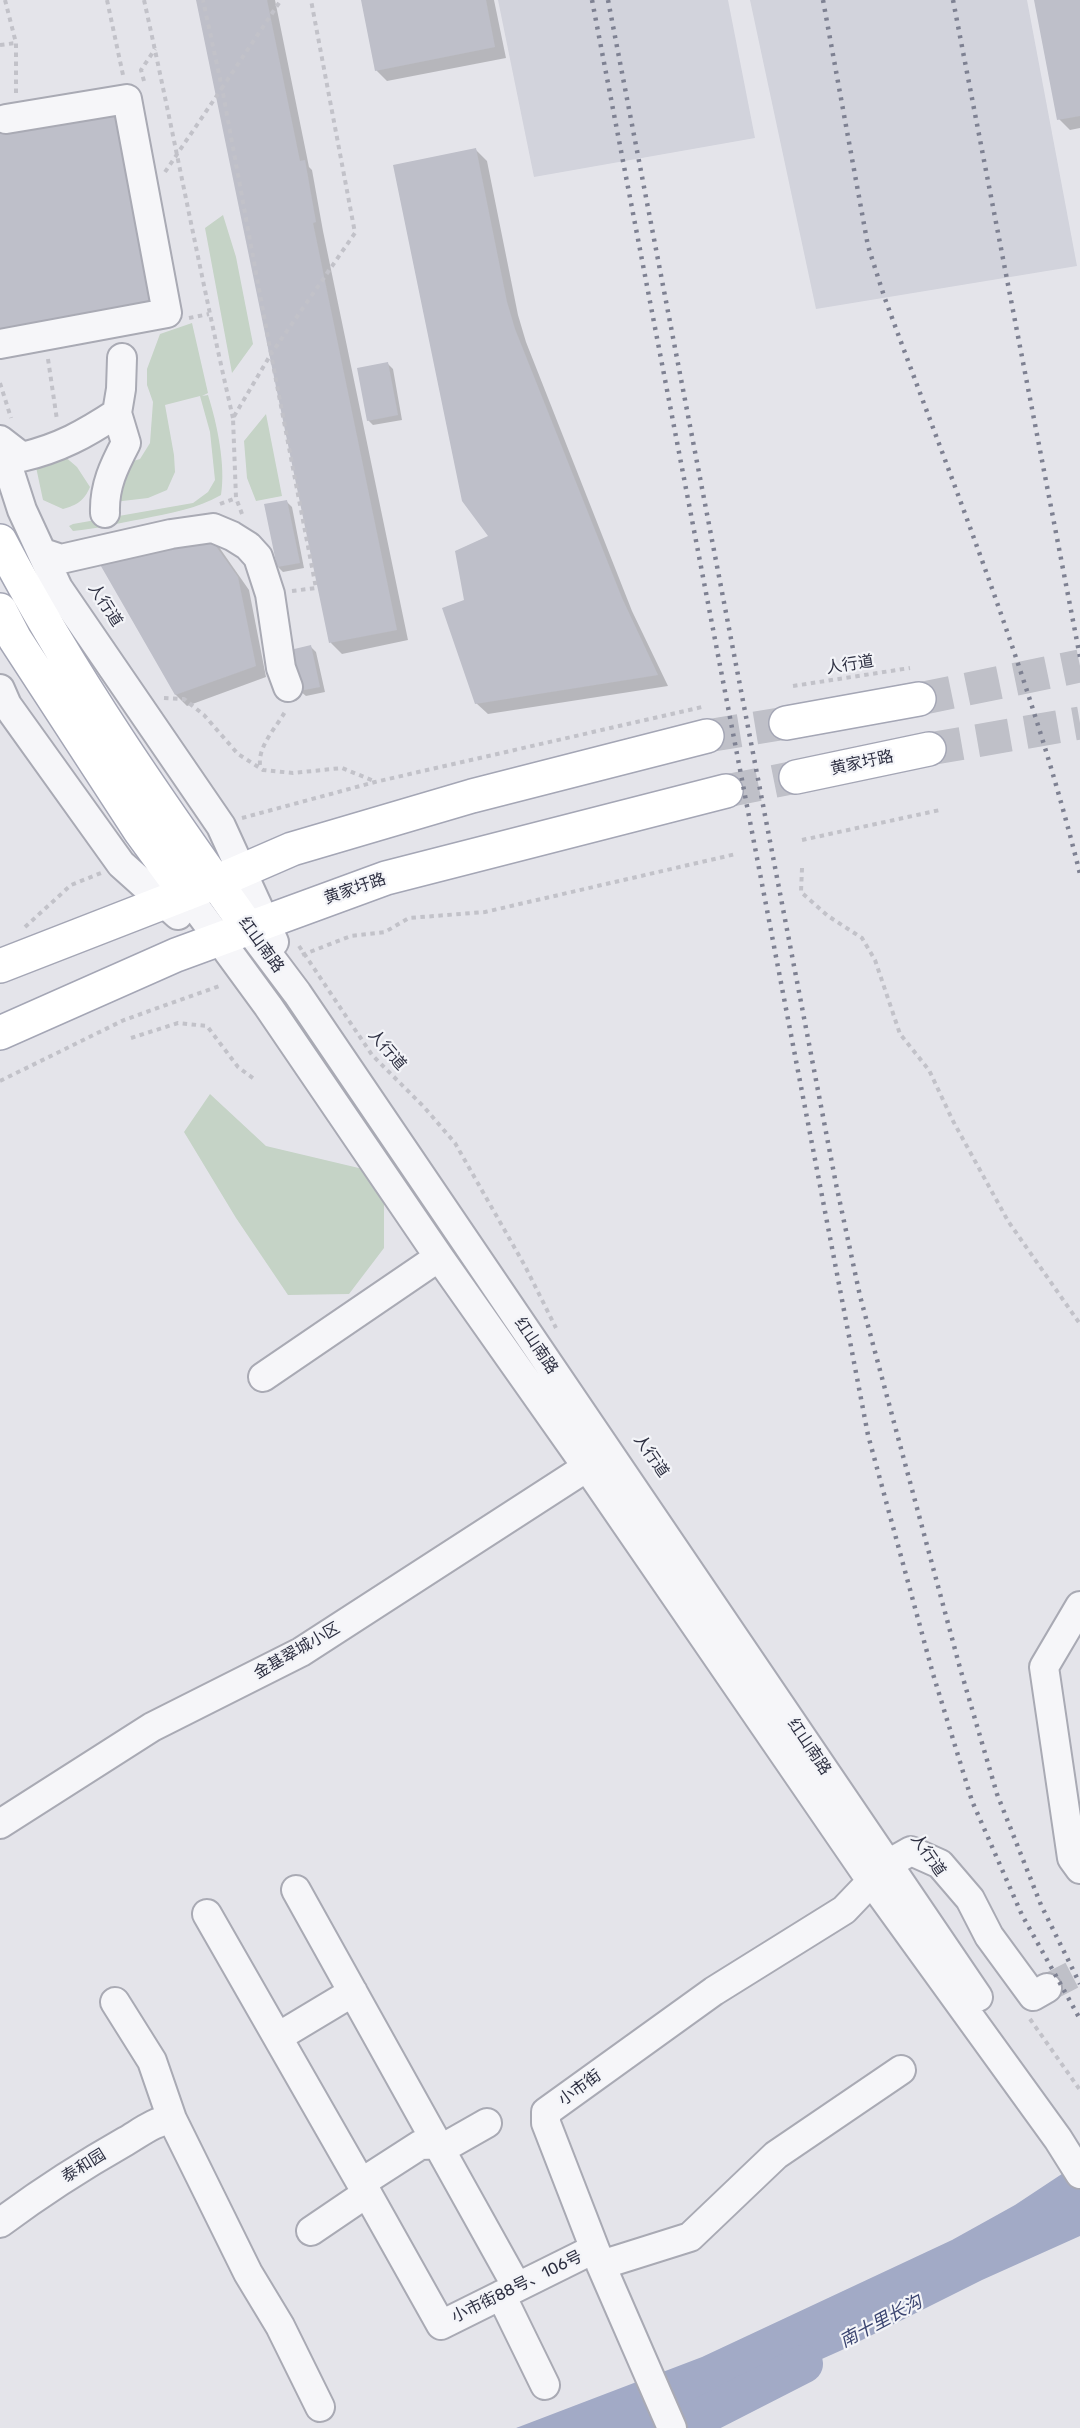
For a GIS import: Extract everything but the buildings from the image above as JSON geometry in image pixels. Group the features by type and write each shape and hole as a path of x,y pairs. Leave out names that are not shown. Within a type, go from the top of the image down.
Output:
{"main road":[{"name":"红山南路","path":"0,541 29,597 82,682 229,877 245,930"},
{"name":"红山南路","path":"0,610 15,639 140,831 175,898"},
{"path":"786,723 915,683"},
{"path":"0,966 229,877 292,849 472,796 704,722"},
{"name":"黄家圩路","path":"796,777 928,749"},
{"name":"黄家圩路","path":"0,1033 159,962 386,878 726,792"}],"street":[{"path":"0,344 167,313 127,99 6,119"},
{"path":"105,513 104,496 110,475 126,443 117,413 121,389 122,358"},
{"path":"117,413 83,436 50,451 7,446 22,510 58,588 221,826 229,877"},
{"path":"43,553 61,559 171,534 213,528 248,546 258,557 270,594 280,668 288,687"},
{"path":"0,689 7,705 122,864 175,898"},
{"name":"红山南路","path":"175,898 245,930 297,993 880,1873"},
{"path":"245,930 293,958 297,993"},
{"name":"红山南路","path":"245,930 244,973 587,1467 880,1873 1032,2078 1069,2138 1080,2174"},
{"path":"263,1377 439,1257"},
{"name":"金基翠城小区","path":"0,1824 152,1727 302,1652 587,1467"},
{"path":"1080,1606 1044,1667 1072,1858 1080,1869"},
{"path":"880,1873 911,1851 940,1864 970,1899 989,1936 1033,1996 1047,1988"},
{"name":"小市街","path":"672,2428 598,2257 546,2123 546,2112 714,1991 844,1910 880,1873"},
{"path":"296,1890 353,1992 509,2291 545,2385"},
{"path":"207,1914 364,2188"},
{"path":"278,2037 353,1992"},
{"path":"115,2002 152,2061 172,2119 248,2273 280,2326 320,2407"},
{"name":"小市街88号、106号","path":"364,2188 441,2325 509,2291 598,2257 690,2237 776,2156 901,2070"},
{"name":"泰和园","path":"0,2223 41,2193 116,2146 162,2120 172,2119"},
{"path":"311,2231 420,2145 450,2144 487,2123"}],"path":[{"path":"5,0 16,43 16,102 6,119"},
{"path":"107,0 124,76 113,79"},
{"path":"144,0 178,155 209,314 233,418 236,498 247,526 248,546"},
{"path":"203,0 222,88 316,588 270,594"},
{"path":"167,184 165,172 281,0"},
{"path":"233,418 271,354 355,233 311,0"},
{"path":"0,45 16,43"},
{"path":"186,318 209,314"},
{"path":"48,358 58,424"},
{"path":"0,382 7,446"},
{"name":"人行道","path":"794,686 915,683"},
{"path":"260,765 259,759 272,730 294,696 288,687"},
{"path":"156,696 168,700 184,699 216,727 238,754 263,770 293,773 342,768 375,782"},
{"path":"221,826 375,782 704,722"},
{"path":"802,840 940,810"},
{"path":"293,958 351,936 385,932 409,918 484,912 736,854"},
{"path":"22,930 71,885 122,864"},
{"path":"802,868 801,892 828,916 862,938 875,960 900,1034 929,1070 953,1121 1008,1221 1080,1324"},
{"name":"人行道","path":"245,930 293,958 372,1054 424,1107 455,1143 525,1266 560,1335"},
{"path":"0,1081 124,1020 244,973"},
{"path":"131,1038 178,1023 207,1026 238,1066 254,1079"},
{"path":"1026,2013 1080,2090"}],"shaded area":[{"path":"498,0 728,0 755,138 534,177"},
{"path":"750,0 1027,0 1077,266 816,309"}],"green space":[{"path":"223,215 236,257 253,344 232,373 205,228"},
{"path":"192,323 208,393 202,396 208,395 220,445 221,495 202,504 173,512 73,531 69,526 73,524 193,503 208,492 215,480 210,432 200,396 165,405 175,472 167,490 148,498 114,502 123,464 140,459 150,443 153,402 147,385 147,369 160,334"},
{"path":"266,414 282,496 256,501 247,478 244,441"},
{"path":"63,455 77,467 90,487 80,502 63,509 43,500 36,467"},
{"path":"210,1094 266,1146 384,1174 384,1248 349,1294 288,1295 236,1218 184,1132"}],"water":[{"path":"1080,2162 1080,2236 982,2280 842,2350 667,2428 516,2428 702,2357 952,2240 1015,2205"}],"waterway":[{"name":"南十里长沟","path":"679,2428 804,2364"}],"tunnel":[{"path":"919,699 1080,666"},
{"path":"707,736 786,723"},
{"path":"929,749 1080,723"},
{"path":"726,791 796,777"},
{"path":"1047,1988 1080,1971"}],"railway":[{"path":"592,0 868,1435 933,1674 972,1801 1022,1915 1080,2019"},
{"path":"608,0 836,1184 860,1296 960,1668 997,1794 1041,1905 1080,1984"},
{"path":"823,0 868,246 884,296 1015,654 1039,727 1080,874"},
{"path":"953,0 1080,657"}]}
